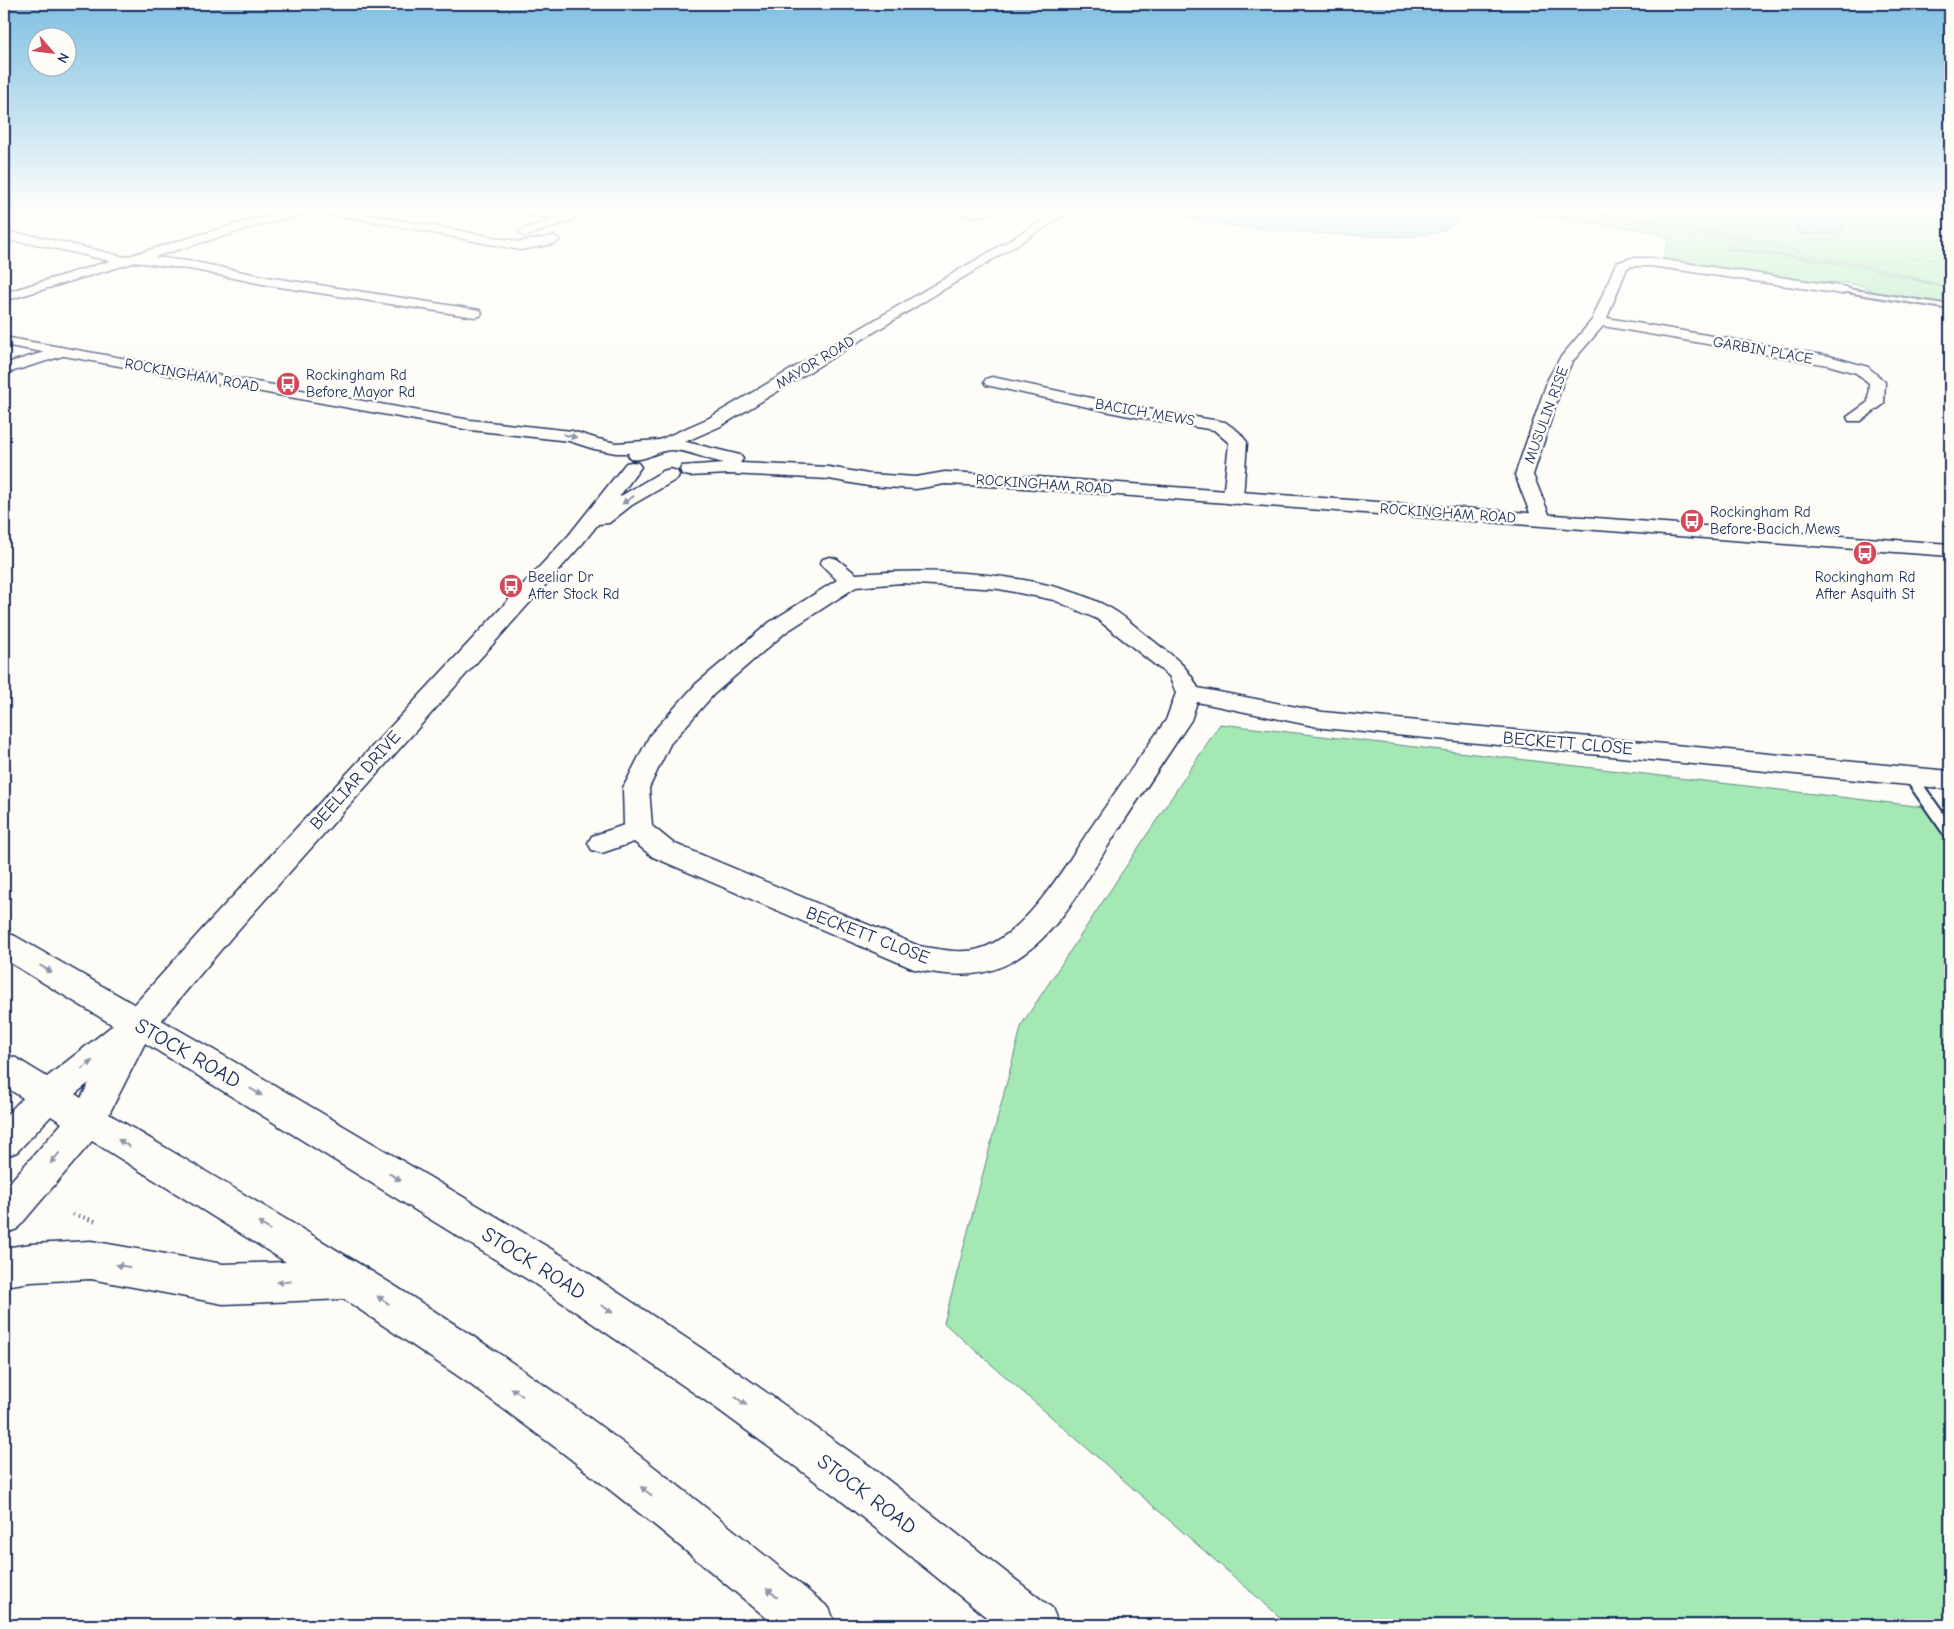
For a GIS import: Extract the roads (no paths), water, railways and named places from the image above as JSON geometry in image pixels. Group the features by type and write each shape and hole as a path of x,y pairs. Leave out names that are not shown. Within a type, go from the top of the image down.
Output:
{"main road":[{"path":"4,296 42,285"},
{"path":"293,285 475,313"},
{"name":"MAYOR ROAD","path":"658,446 715,422 941,285"},
{"name":"MUSULIN RISE","path":"1541,519 1524,475 1559,373 1565,361 1599,321 1613,285"},
{"name":"MUSULIN RISE","path":"1808,285 1842,290"},
{"name":"GARBIN PLACE","path":"1599,321 1829,361 1862,370 1878,382 1876,404 1855,417"},
{"name":"ROCKINGHAM ROAD","path":"4,341 470,425 564,434 616,448 682,444 699,451 735,459 834,464 922,472 945,478 1541,519 1950,550"},
{"path":"4,362 29,346"},
{"path":"4,369 61,352"},
{"name":"BACICH MEWS","path":"992,382 1124,410 1220,426 1238,442 1233,498"},
{"name":"MAYOR ROAD","path":"689,470 701,462 699,451 715,422"},
{"name":"ROCKINGHAM ROAD","path":"470,425 516,438 631,465 648,474 670,475 689,470 729,468 829,473 868,480 916,483 945,478"},
{"name":"BEELIAR DRIVE","path":"4,1141 49,1095 138,1024 225,924 576,539 631,465 635,456 658,446"},
{"name":"BEELIAR DRIVE","path":"576,539 625,502 670,475"},
{"path":"830,563 851,582"},
{"path":"602,843 638,830 636,788 659,741 705,688 778,627 851,582 901,577 999,583 1060,595 1105,614 1179,673 1188,693"},
{"name":"BECKETT CLOSE","path":"638,830 663,850 914,957 942,963 974,963 1000,955 1027,936 1051,909 1178,720 1188,693 1324,720 1950,780"},
{"name":"STOCK ROAD","path":"4,944 240,1082 549,1270 731,1393 854,1482 1035,1625"},
{"name":"BEELIAR DRIVE","path":"4,1216 87,1121 138,1024"},
{"path":"4,1068 87,1121 350,1279 434,1334 536,1405 812,1625"},
{"path":"4,1267 31,1263 91,1260 223,1284 350,1279"}],"lane":[{"name":"MUSULIN RISE","path":"1842,290 1950,307"},
{"path":"1910,776 1950,833"}],"place":[{"name":"Rockingham Rd Before Mayor Rd","path":"288,384"},
{"name":"Rockingham Rd Before Bacich Mews","path":"1692,521"},
{"name":"Rockingham Rd After Asquith St","path":"1865,553"},
{"name":"Beeliar Dr After Stock Rd","path":"511,586"}]}
